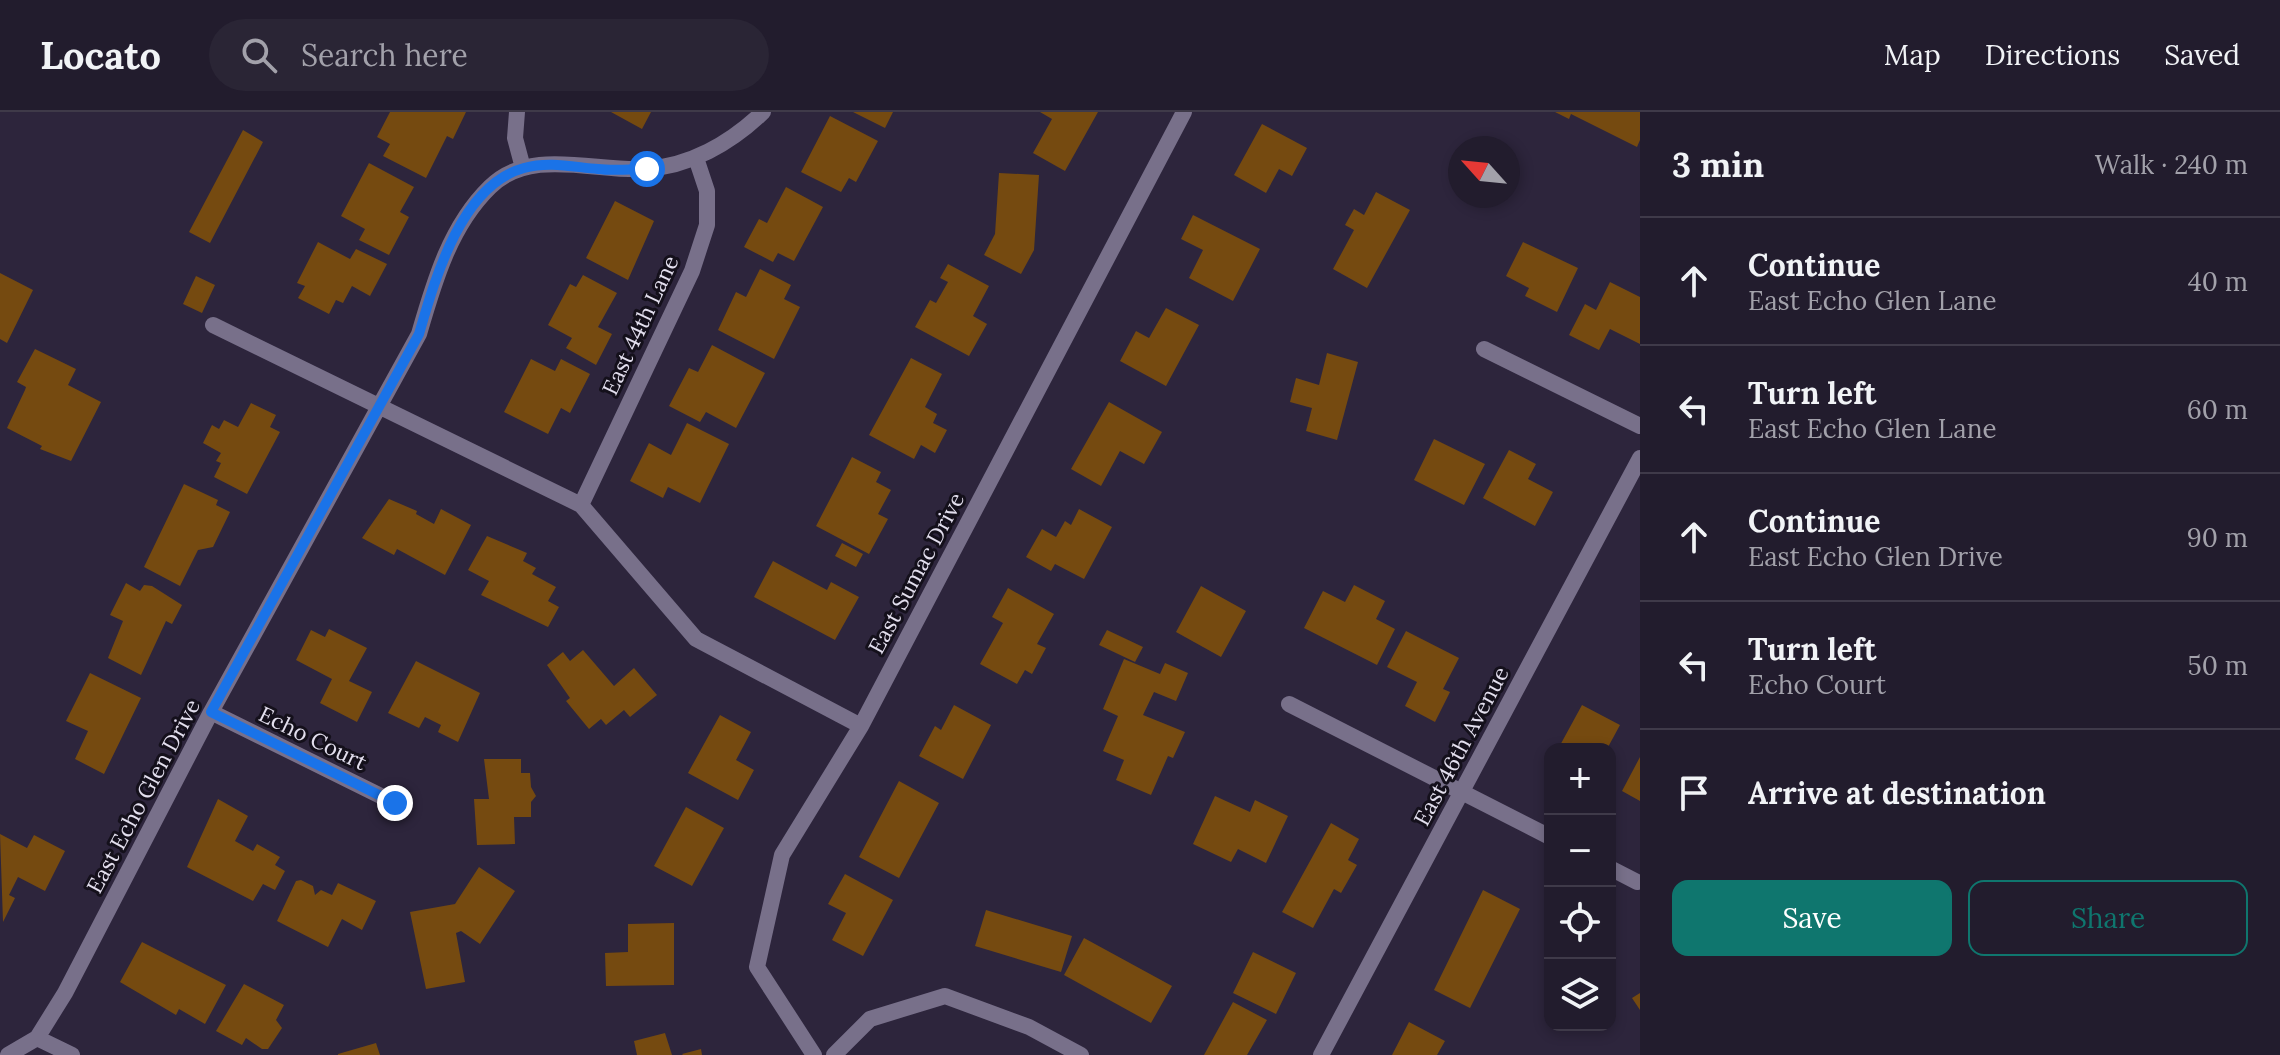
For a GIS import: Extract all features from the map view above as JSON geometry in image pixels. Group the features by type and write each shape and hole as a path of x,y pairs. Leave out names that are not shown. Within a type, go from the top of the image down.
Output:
{"street":[{"path":"517,112 515,138 523,168 562,163 599,169 647,169 696,158 741,133 763,112"},
{"name":"East Sumac Drive","path":"814,1055 757,967 782,855 861,726 1184,112"},
{"name":"East 44th Lane","path":"581,505 692,271 707,225 707,191 696,158"},
{"name":"East Echo Glen Drive","path":"37,1038 65,993 211,712 419,334 436,275 462,223 492,185 523,168"},
{"path":"213,325 581,505 696,639 861,726"},
{"path":"1484,349 1640,426"},
{"name":"East 46th Avenue","path":"1321,1055 1640,458"},
{"path":"1289,704 1544,834"},
{"name":"Echo Court","path":"211,712 395,803"},
{"path":"1616,871 1637,882"},
{"path":"834,1055 870,1019 945,996 1029,1027 1081,1055"},
{"path":"8,1055 37,1038 72,1055"}],"building":[{"path":"390,112 466,112 453,139 447,136 426,178 383,156 390,144 377,137"},
{"path":"611,112 651,112 642,129"},
{"path":"853,112 893,112 885,128"},
{"path":"1040,112 1098,112 1065,171 1033,153 1052,119"},
{"path":"1555,112 1640,112 1640,140 1637,147 1571,114 1569,119"},
{"path":"830,116 878,141 856,182 849,178 841,192 801,172"},
{"path":"1262,124 1307,148 1292,176 1279,169 1266,193 1234,175"},
{"path":"243,130 263,142 210,243 189,232"},
{"path":"369,163 414,187 400,212 409,217 389,255 359,240 365,229 341,216"},
{"path":"999,173 1039,175 1034,250 1021,274 984,255 995,234"},
{"path":"786,187 823,207 794,261 778,253 773,262 744,247 759,219 767,223"},
{"path":"1376,192 1410,210 1367,288 1333,269 1354,230 1345,225 1354,209 1364,215"},
{"path":"615,201 654,221 628,280 586,258"},
{"path":"1193,215 1260,249 1233,301 1189,278 1203,250 1181,239"},
{"path":"318,242 350,259 356,249 387,264 370,296 352,286 343,303 336,300 329,314 298,298 305,286 297,283"},
{"path":"1523,242 1578,268 1557,312 1525,296 1529,288 1506,276"},
{"path":"948,264 989,286 973,316 987,324 969,356 915,327 930,300 936,303 948,282 940,278"},
{"path":"760,269 791,285 784,299 800,307 774,359 718,330 736,292 746,297"},
{"path":"0,273 33,290 7,343 0,339"},
{"path":"583,275 617,293 598,327 612,334 596,365 566,348 572,338 548,325 570,284 576,287"},
{"path":"196,276 215,285 202,313 183,304"},
{"path":"1610,282 1640,297 1640,344 1610,329 1599,350 1569,335 1585,304 1596,310"},
{"path":"1166,308 1199,325 1166,386 1120,361 1136,331 1149,338"},
{"path":"712,345 765,373 736,428 706,412 700,422 669,406 689,368 698,372"},
{"path":"35,349 76,369 68,385 101,402 71,461 40,449 42,446 7,428 26,387 17,382"},
{"path":"1327,353 1358,362 1337,440 1306,431 1312,408 1290,402 1296,378 1319,385"},
{"path":"911,358 942,374 925,407 937,414 933,423 947,430 935,453 921,445 914,459 869,435"},
{"path":"531,359 555,371 561,359 590,374 570,413 561,408 548,434 504,412"},
{"path":"1109,402 1162,432 1144,464 1120,451 1101,486 1071,469"},
{"path":"251,403 276,415 270,427 280,432 247,494 214,477 221,463 216,461 221,453 203,443 212,425 219,429 224,420 238,427"},
{"path":"687,423 729,444 700,503 668,487 663,498 630,481 649,443 671,455"},
{"path":"1434,439 1485,464 1464,505 1414,480"},
{"path":"1509,450 1536,464 1528,479 1553,492 1535,526 1483,498"},
{"path":"852,457 881,472 876,482 891,490 878,514 888,519 869,554 816,526"},
{"path":"184,484 218,500 216,505 230,512 213,547 198,550 180,586 144,567"},
{"path":"389,499 417,511 416,514 434,524 441,509 471,525 445,575 397,549 394,555 362,538"},
{"path":"1079,509 1112,527 1084,579 1055,564 1051,571 1026,557 1042,529 1056,537 1065,521 1071,525"},
{"path":"487,536 527,553 523,561 536,568 532,574 556,587 548,601 559,607 548,627 481,595 489,581 468,570"},
{"path":"842,543 863,554 856,567 835,556"},
{"path":"773,561 827,590 831,582 859,597 835,640 754,597"},
{"path":"126,583 140,591 144,585 152,586 182,605 172,624 166,621 141,675 108,658 123,621 110,615"},
{"path":"1354,585 1385,601 1376,619 1395,629 1377,665 1304,628 1323,591 1345,602"},
{"path":"1201,586 1246,611 1221,657 1176,632"},
{"path":"1008,588 1054,614 1037,644 1046,648 1032,674 1025,670 1017,684 980,664 1003,623 992,617"},
{"path":"329,629 367,648 349,681 372,692 357,722 320,703 332,679 296,660 311,630 325,637"},
{"path":"1107,630 1143,647 1135,662 1099,645"},
{"path":"1406,631 1459,658 1443,689 1450,692 1435,722 1405,706 1417,682 1387,667"},
{"path":"583,650 614,686 634,668 657,695 630,717 624,710 606,725 601,719 589,729 566,701 570,698 547,665 563,652 570,661"},
{"path":"1124,659 1160,674 1165,663 1188,673 1176,701 1154,692 1143,715 1185,732 1173,758 1168,756 1151,795 1116,780 1124,760 1103,751 1118,716 1103,709"},
{"path":"416,661 480,693 458,742 438,732 441,725 425,717 419,728 388,713"},
{"path":"90,673 141,698 104,774 75,759 88,731 66,721"},
{"path":"954,705 991,725 963,779 919,756 935,726 941,730"},
{"path":"1582,705 1620,725 1610,743 1561,743"},
{"path":"720,715 751,732 736,760 754,770 738,800 688,773"},
{"path":"1640,757 1640,801 1622,791"},
{"path":"484,759 521,759 521,773 530,773 531,787 536,796 531,802 531,817 514,817 515,844 477,845 474,799 489,799"},
{"path":"899,781 939,803 899,878 859,857"},
{"path":"1215,796 1250,812 1255,800 1288,816 1266,863 1238,849 1231,862 1193,844"},
{"path":"218,799 248,816 235,841 253,851 257,844 280,857 275,865 285,871 275,890 263,884 253,901 187,867"},
{"path":"686,807 724,828 692,886 654,866"},
{"path":"1331,823 1359,839 1348,860 1357,865 1341,893 1334,889 1313,928 1282,912"},
{"path":"0,834 27,848 34,835 65,851 45,891 18,877 9,895 15,898 3,922"},
{"path":"479,867 515,891 480,944 461,931 456,933 465,982 426,989 410,912 455,904"},
{"path":"845,874 893,900 863,956 832,940 846,913 828,904"},
{"path":"296,881 313,886 315,895 321,890 332,895 338,883 376,901 362,930 342,919 328,947 277,921"},
{"path":"1483,890 1520,909 1470,1008 1434,990"},
{"path":"986,910 1072,936 1061,972 975,946"},
{"path":"674,923 674,985 606,986 605,953 628,952 628,924"},
{"path":"1084,938 1172,986 1151,1023 1064,975"},
{"path":"142,942 226,985 205,1024 179,1009 176,1015 120,982"},
{"path":"1253,952 1296,973 1276,1014 1233,993"},
{"path":"244,984 284,1005 276,1020 282,1028 268,1049 262,1049 246,1038 242,1045 216,1031"},
{"path":"1640,993 1640,1010 1632,998"},
{"path":"1233,1002 1267,1020 1247,1055 1204,1055"},
{"path":"1409,1022 1445,1041 1437,1055 1392,1055"},
{"path":"665,1033 672,1055 637,1055 634,1041"},
{"path":"376,1043 380,1055 338,1055 338,1054"},
{"path":"701,1049 702,1055 682,1054"}],"route":[{"path":"395,803 211,712 419,334 436,275 462,223 492,185 523,168 562,163 599,169 647,169"}]}
